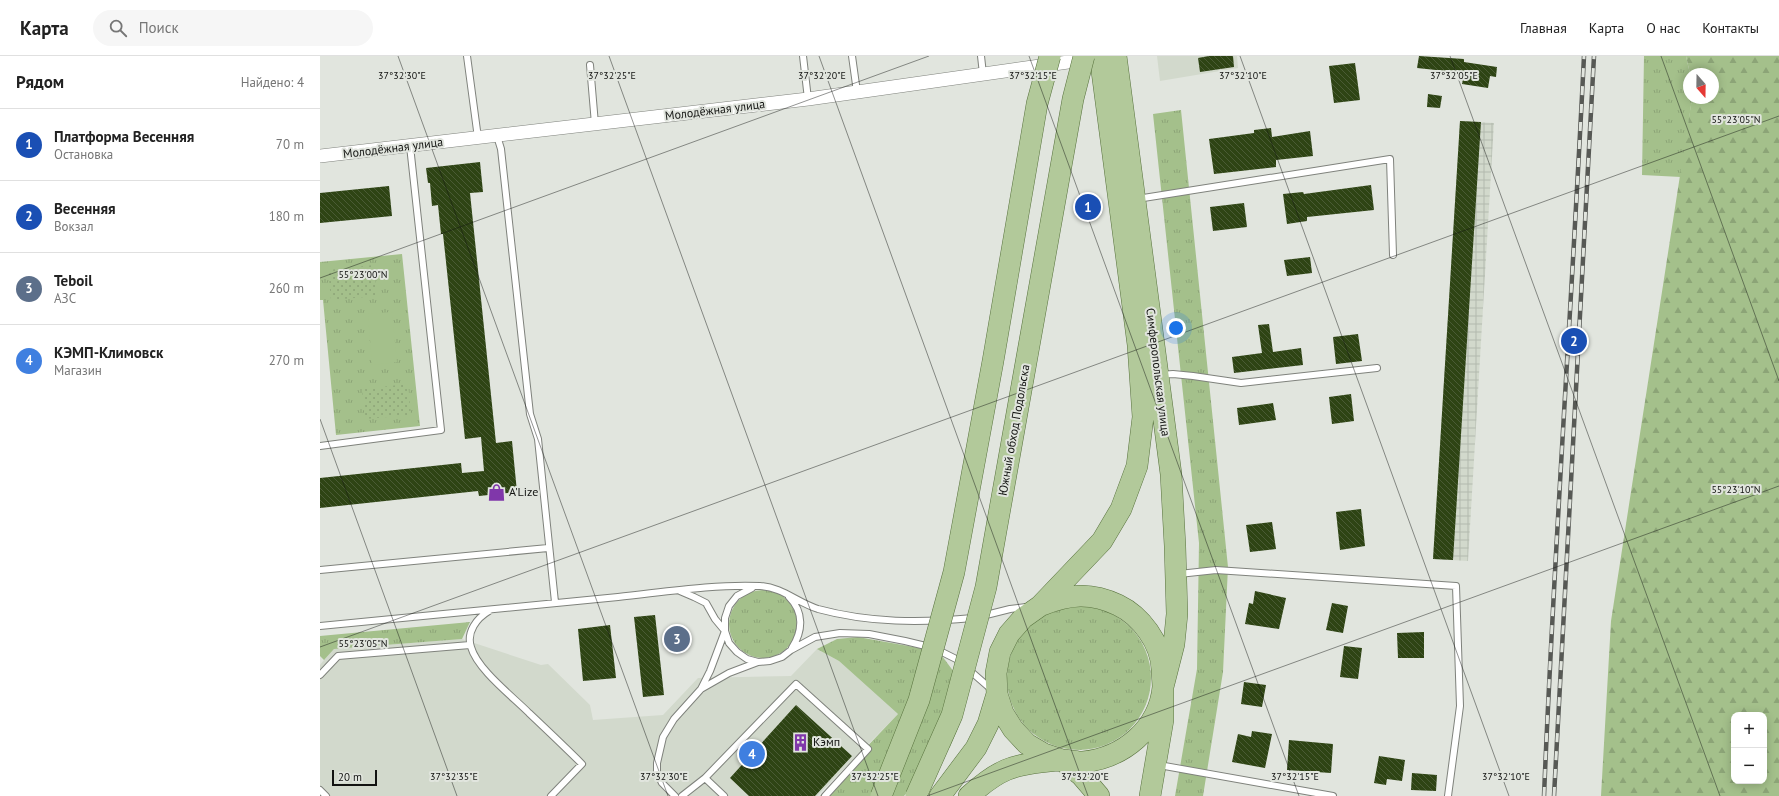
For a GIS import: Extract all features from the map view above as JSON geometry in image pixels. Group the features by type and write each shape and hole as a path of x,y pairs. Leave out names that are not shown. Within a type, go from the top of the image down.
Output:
{"main road":[{"path":"881,796 919,700 954,572 993,361 1037,104 1050,56"},
{"name":"Симферопольская улица","path":"1102,56 1136,200 1171,474 1177,614 1174,644 1163,688"},
{"name":"Симферопольская улица","path":"1040,606 1102,541 1121,509 1137,466 1143,417 1138,345 1102,56"},
{"name":"Южный обход Подольска","path":"916,796 952,715 986,587 1073,99 1102,56"},
{"path":"1099,796 1080,775 1062,760 1044,754 1027,744 1013,729 1003,713 997,694 996,673 1000,652 1009,634 1023,618 1040,606 1061,597 1083,595 1106,599 1126,609 1143,624 1155,643 1162,665 1163,720 1150,796"},
{"path":"969,796 983,784 1006,770 1033,763 1062,760 1082,762 1102,759 1120,752 1131,744 1149,725 1158,707 1163,688"},
{"path":"940,796 976,748 988,724 997,694"}],"street":[{"name":"Молодёжная улица","path":"320,156 808,100 1102,56"}],"lane":[{"path":"467,56 478,138"},
{"path":"803,56 808,100"},
{"path":"852,56 857,92"},
{"path":"981,56 983,74"},
{"path":"590,65 595,124"},
{"path":"497,136 501,149 530,414 538,439 548,548 555,602"},
{"path":"320,446 441,430 410,146"},
{"path":"1136,200 1390,159 1393,255"},
{"path":"1159,375 1173,374 1241,383 1377,368"},
{"path":"320,570 548,548"},
{"path":"1175,574 1216,570 1456,586 1460,706 1448,796"},
{"path":"320,626 715,587 761,586 774,588 812,607 836,614 870,620 941,621 975,618 1010,609 1040,606"},
{"path":"761,586 748,589 737,596 729,606 725,618 725,631 729,643 737,652 747,659 758,662 770,662 782,657 791,650 815,637 840,633 869,634 934,648 959,660 997,694"},
{"path":"676,590 694,596 706,603 715,619 725,631"},
{"path":"786,593 795,603 800,615 801,628 798,640 791,650"},
{"path":"493,609 484,614 475,624 470,638 470,645 479,663 582,764 551,796"},
{"path":"675,796 662,783 657,772 656,763 663,737 674,719 701,688 710,671 725,631"},
{"path":"320,675 338,656 470,645"},
{"path":"701,688 729,673 758,662"},
{"path":"682,796 704,778 796,684 868,749 825,796"},
{"path":"1155,765 1334,796"},
{"path":"704,778 724,796"},
{"path":"320,790 326,796"}],"shaded area":[{"path":"1157,56 1237,56 1238,68 1160,81"},
{"path":"1460,121 1494,123 1468,561 1433,559"},
{"path":"462,639 541,665 548,664 590,705 593,720 663,715 698,678 791,676 817,649 839,661 898,714 817,796 320,796 320,665 324,660 334,649"}],"green space":[{"path":"1644,56 1686,56 1689,68 1683,68 1683,104 1691,104 1681,177 1642,175"},
{"path":"1686,56 1779,56 1779,796 1601,796 1611,621 1691,104 1719,104 1719,68 1689,68"},
{"path":"1181,110 1228,567 1223,672 1203,796 1175,796 1197,669 1199,543 1153,114"},
{"path":"402,254 420,426 336,435 323,300 320,300 320,262"},
{"path":"374,265 377,296 331,300 328,270"},
{"path":"392,312 397,362 372,365 368,314"},
{"path":"408,384 411,415 365,419 362,389"},
{"path":"763,590 776,593 787,600 794,611 797,624 794,637 787,648 776,655 763,658 750,655 739,648 732,637 729,624 732,611 739,600 750,593"},
{"path":"1072,606 1086,606 1113,614 1125,622 1135,632 1146,650 1150,664 1150,692 1146,706 1135,724 1125,734 1107,745 1086,750 1072,750 1045,742 1033,734 1023,724 1012,706 1007,685 1007,671 1015,644 1023,632 1033,622 1051,611"},
{"path":"470,622 462,639 334,649 324,660 320,656 320,636"},
{"path":"858,637 925,649 942,656 954,672 963,707 958,728 950,747 904,796 820,796 898,714 839,661 817,649 837,639"}],"building":[{"path":"1209,56 1233,56 1234,67 1200,72 1198,58"},
{"path":"1419,56 1464,59 1464,62 1497,67 1496,77 1490,76 1488,88 1462,84 1464,73 1417,68"},
{"path":"1355,63 1360,100 1334,103 1329,66"},
{"path":"1428,94 1442,96 1440,108 1427,107"},
{"path":"1460,121 1481,122 1453,560 1433,559"},
{"path":"1271,128 1272,137 1310,131 1313,156 1276,160 1276,167 1214,174 1209,139 1254,133 1254,130"},
{"path":"480,162 483,192 470,193 496,443 512,441 517,492 479,496 478,491 320,508 320,478 461,463 462,473 484,471 481,437 465,439 443,234 441,234 438,205 432,206 430,183 428,183 426,168"},
{"path":"1371,185 1374,210 1307,217 1307,221 1287,224 1283,194 1303,192 1304,194"},
{"path":"389,186 392,216 320,223 320,193"},
{"path":"1244,203 1247,227 1213,231 1210,207"},
{"path":"1310,257 1312,273 1287,276 1284,260"},
{"path":"1269,324 1273,352 1301,348 1303,365 1234,373 1232,357 1262,353 1258,325"},
{"path":"1358,334 1362,361 1336,364 1333,337"},
{"path":"1351,394 1354,421 1332,424 1329,397"},
{"path":"1273,403 1276,420 1239,425 1237,408"},
{"path":"1361,509 1365,546 1340,550 1336,512"},
{"path":"1272,522 1276,549 1250,552 1246,525"},
{"path":"1255,591 1286,598 1279,629 1245,624 1249,603 1253,604"},
{"path":"1332,603 1348,606 1343,633 1326,630"},
{"path":"655,615 664,695 643,697 634,617"},
{"path":"610,625 616,678 583,681 578,629"},
{"path":"1424,632 1424,658 1398,658 1397,633"},
{"path":"1344,646 1362,648 1358,679 1340,677"},
{"path":"1244,682 1266,685 1262,707 1241,704"},
{"name":"Кэмп","path":"796,705 852,756 815,796 749,796 730,778"},
{"path":"1252,731 1272,734 1265,768 1232,762 1238,734 1251,737"},
{"path":"1289,740 1333,744 1331,773 1287,770"},
{"path":"1379,756 1405,760 1402,781 1387,779 1386,785 1374,783"},
{"path":"1412,773 1437,775 1436,791 1411,790"}],"railway":[{"path":"1544,796 1584,56"},
{"path":"1554,796 1594,56"}],"place":[{"name":"Платформа Весенняя","path":"1088,207"},
{"name":"Весенняя","path":"1574,341"},
{"name":"A'Lize","path":"496,492"},
{"name":"Teboil","path":"677,639"},
{"name":"Кэмп","path":"800,742"},
{"name":"КЭМП-Климовск","path":"752,754"}]}
